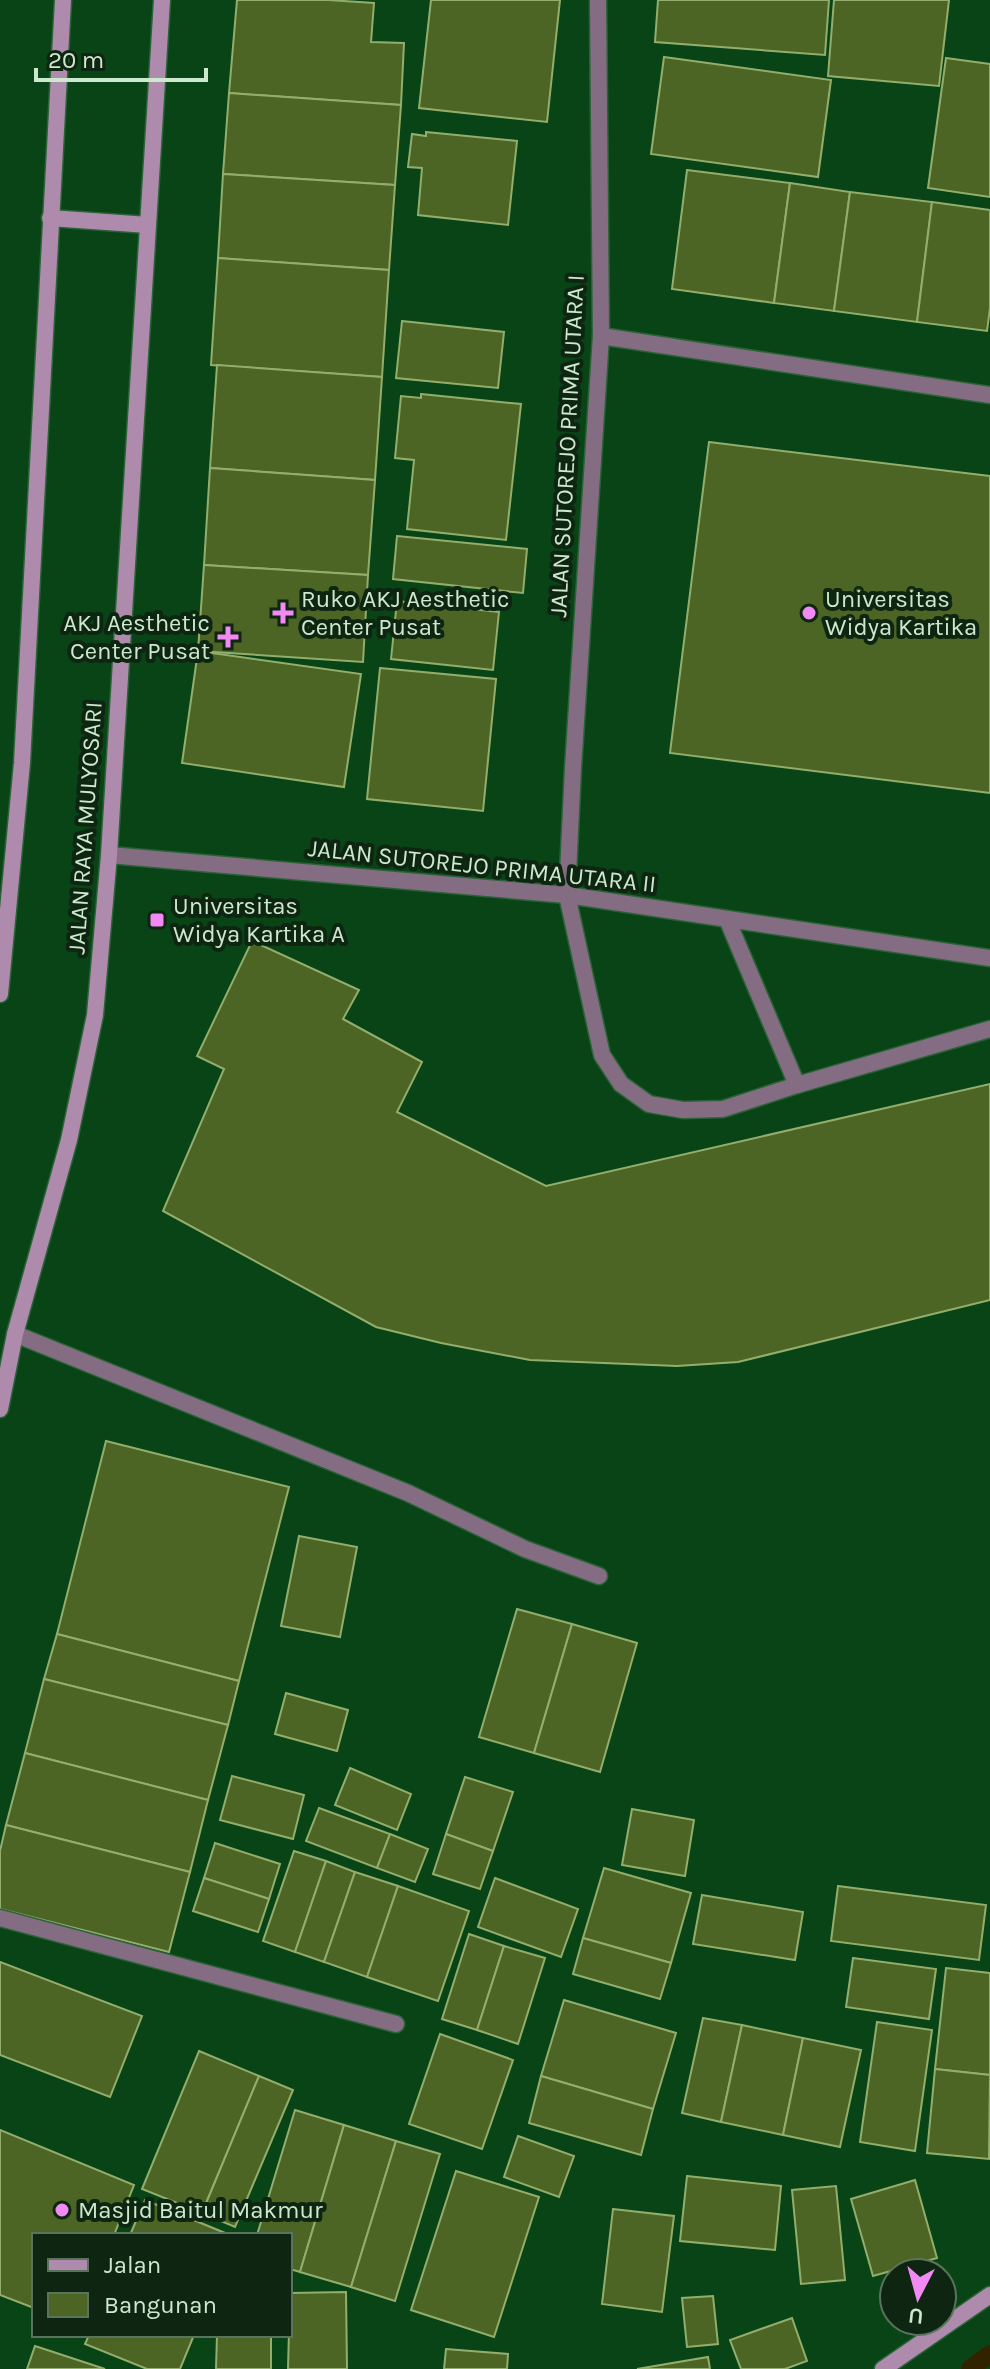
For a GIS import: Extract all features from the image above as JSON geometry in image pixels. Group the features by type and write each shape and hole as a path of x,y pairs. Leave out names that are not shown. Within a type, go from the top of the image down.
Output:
{"main road":[{"path":"0,994 22,763 63,0"},
{"name":"JALAN RAYA MULYOSARI","path":"0,1409 15,1334 69,1140 95,1015 109,855 162,0"},
{"path":"50,218 148,225"},
{"path":"883,2369 990,2295"}],"street":[{"name":"JALAN SUTOREJO PRIMA UTARA I","path":"598,0 601,336 567,895 602,1055 621,1084 649,1104 683,1110 723,1109 990,1029"},
{"path":"601,336 990,395"},
{"name":"JALAN SUTOREJO PRIMA UTARA II","path":"109,855 567,895 990,958"},
{"path":"727,919 797,1085"},
{"path":"15,1334 408,1493 525,1549 599,1576"},
{"path":"0,1918 396,2024"}],"building":[{"path":"237,0 374,3 371,42 404,43 401,105 229,93"},
{"path":"431,0 560,0 547,122 419,108"},
{"path":"658,0 829,0 825,55 655,42"},
{"path":"834,0 949,0 939,86 828,76"},
{"path":"664,57 831,80 818,177 651,154"},
{"path":"946,58 990,64 990,197 928,188"},
{"path":"229,93 401,105 395,185 223,174"},
{"path":"426,132 517,141 508,225 418,215 422,168 408,167 412,134 426,136"},
{"path":"687,170 790,183 774,303 672,289"},
{"path":"223,174 395,185 389,270 218,258"},
{"path":"790,183 850,192 834,311 774,303"},
{"path":"850,192 932,202 917,322 834,311"},
{"path":"932,202 990,210 990,308 987,331 917,322"},
{"path":"218,258 389,270 382,377 211,365"},
{"path":"402,321 504,332 498,388 396,378"},
{"path":"217,365 382,377 375,480 210,468"},
{"path":"421,394 521,404 506,540 407,529 414,460 395,458 401,396 421,398"},
{"path":"709,442 990,476 990,793 670,753"},
{"path":"210,468 375,480 368,575 204,565"},
{"path":"397,536 527,549 523,593 393,579"},
{"name":"Ruko AKJ Aesthetic Center Pusat","path":"204,565 368,575 363,662 198,651"},
{"path":"397,601 499,612 493,670 391,659"},
{"path":"198,651 361,674 344,787 182,763"},
{"path":"380,668 496,679 483,811 367,799"},
{"path":"252,941 359,990 343,1019 422,1062 397,1112 546,1186 990,1084 990,1300 738,1362 677,1366 530,1360 376,1327 163,1211 224,1069 197,1056"},
{"path":"106,1441 289,1487 239,1681 57,1634"},
{"path":"299,1536 357,1547 340,1637 281,1626"},
{"path":"517,1609 572,1624 534,1753 479,1737"},
{"path":"572,1624 637,1643 600,1772 534,1753"},
{"path":"57,1634 239,1681 228,1725 44,1679"},
{"path":"44,1679 228,1725 208,1800 25,1753"},
{"path":"286,1693 348,1710 337,1751 275,1734"},
{"path":"25,1753 208,1800 190,1872 6,1825"},
{"path":"350,1768 411,1794 397,1830 335,1805"},
{"path":"232,1776 304,1795 293,1839 220,1820"},
{"path":"465,1777 513,1792 493,1851 446,1834"},
{"path":"319,1808 390,1834 377,1868 306,1841"},
{"path":"632,1809 694,1820 685,1876 622,1865"},
{"path":"6,1825 190,1872 169,1952 0,1909 0,1851"},
{"path":"390,1834 428,1849 415,1882 377,1868"},
{"path":"446,1834 493,1851 480,1889 433,1874"},
{"path":"215,1843 280,1864 269,1899 204,1878"},
{"path":"294,1851 326,1861 295,1952 263,1941"},
{"path":"326,1861 355,1872 324,1962 295,1952"},
{"path":"604,1868 691,1893 671,1963 583,1938"},
{"path":"355,1872 398,1886 367,1977 324,1962"},
{"path":"204,1878 269,1899 258,1932 193,1911"},
{"path":"495,1878 578,1909 561,1957 478,1927"},
{"path":"398,1886 469,1911 438,2001 367,1977"},
{"path":"838,1886 986,1905 979,1960 831,1941"},
{"path":"702,1895 803,1912 795,1960 693,1944"},
{"path":"469,1934 504,1946 477,2030 442,2019"},
{"path":"583,1938 671,1963 660,1999 573,1974"},
{"path":"504,1946 545,1958 518,2044 477,2030"},
{"path":"853,1958 936,1969 929,2019 846,2007"},
{"path":"0,1962 142,2016 110,2097 0,2055"},
{"path":"946,1968 990,1973 990,2075 935,2069"},
{"path":"564,2000 676,2033 653,2109 541,2076"},
{"path":"703,2018 742,2025 721,2122 682,2113"},
{"path":"877,2022 932,2030 915,2151 860,2142"},
{"path":"742,2025 803,2038 783,2135 721,2122"},
{"path":"440,2034 513,2060 482,2149 409,2124"},
{"path":"803,2038 861,2050 840,2147 783,2135"},
{"path":"199,2051 259,2076 202,2213 142,2189"},
{"path":"935,2069 990,2075 989,2159 927,2153"},
{"path":"259,2076 293,2090 235,2227 202,2213"},
{"path":"541,2076 653,2109 641,2155 529,2123"},
{"path":"295,2110 344,2125 300,2272 292,2270 292,2233 258,2233"},
{"path":"344,2125 396,2141 351,2287 300,2272"},
{"name":"Masjid Baitul Makmur","path":"0,2130 134,2185 115,2233 32,2233 32,2307 0,2295"},
{"path":"518,2136 574,2156 559,2197 504,2177"},
{"path":"396,2141 440,2154 395,2301 351,2287"},
{"path":"456,2171 539,2197 494,2337 411,2310"},
{"path":"687,2176 781,2186 775,2250 680,2241"},
{"path":"915,2180 937,2257 878,2257 878,2275 873,2276 851,2199"},
{"path":"836,2186 845,2280 801,2284 792,2190"},
{"path":"145,2200 225,2233 131,2233"},
{"path":"613,2209 674,2216 662,2312 602,2304"},
{"path":"346,2292 347,2369 288,2369 292,2293"},
{"path":"713,2296 718,2344 687,2347 682,2298"},
{"path":"792,2318 807,2361 785,2369 741,2369 730,2340"},
{"path":"88,2337 193,2337 180,2369 147,2369 85,2344"},
{"path":"217,2337 271,2337 271,2369 216,2369"},
{"path":"35,2346 105,2369 27,2369"},
{"path":"446,2349 508,2354 507,2369 444,2369"},
{"path":"708,2357 710,2369 637,2369"}],"waterway":[{"path":"970,2369 990,2354"}],"place":[{"name":"Ruko AKJ Aesthetic Center Pusat","path":"283,613"},
{"name":"Universitas Widya Kartika","path":"809,613"},
{"name":"AKJ Aesthetic Center Pusat","path":"228,637"},
{"name":"Universitas Widya Kartika A","path":"157,920"},
{"name":"Masjid Baitul Makmur","path":"62,2210"}]}
